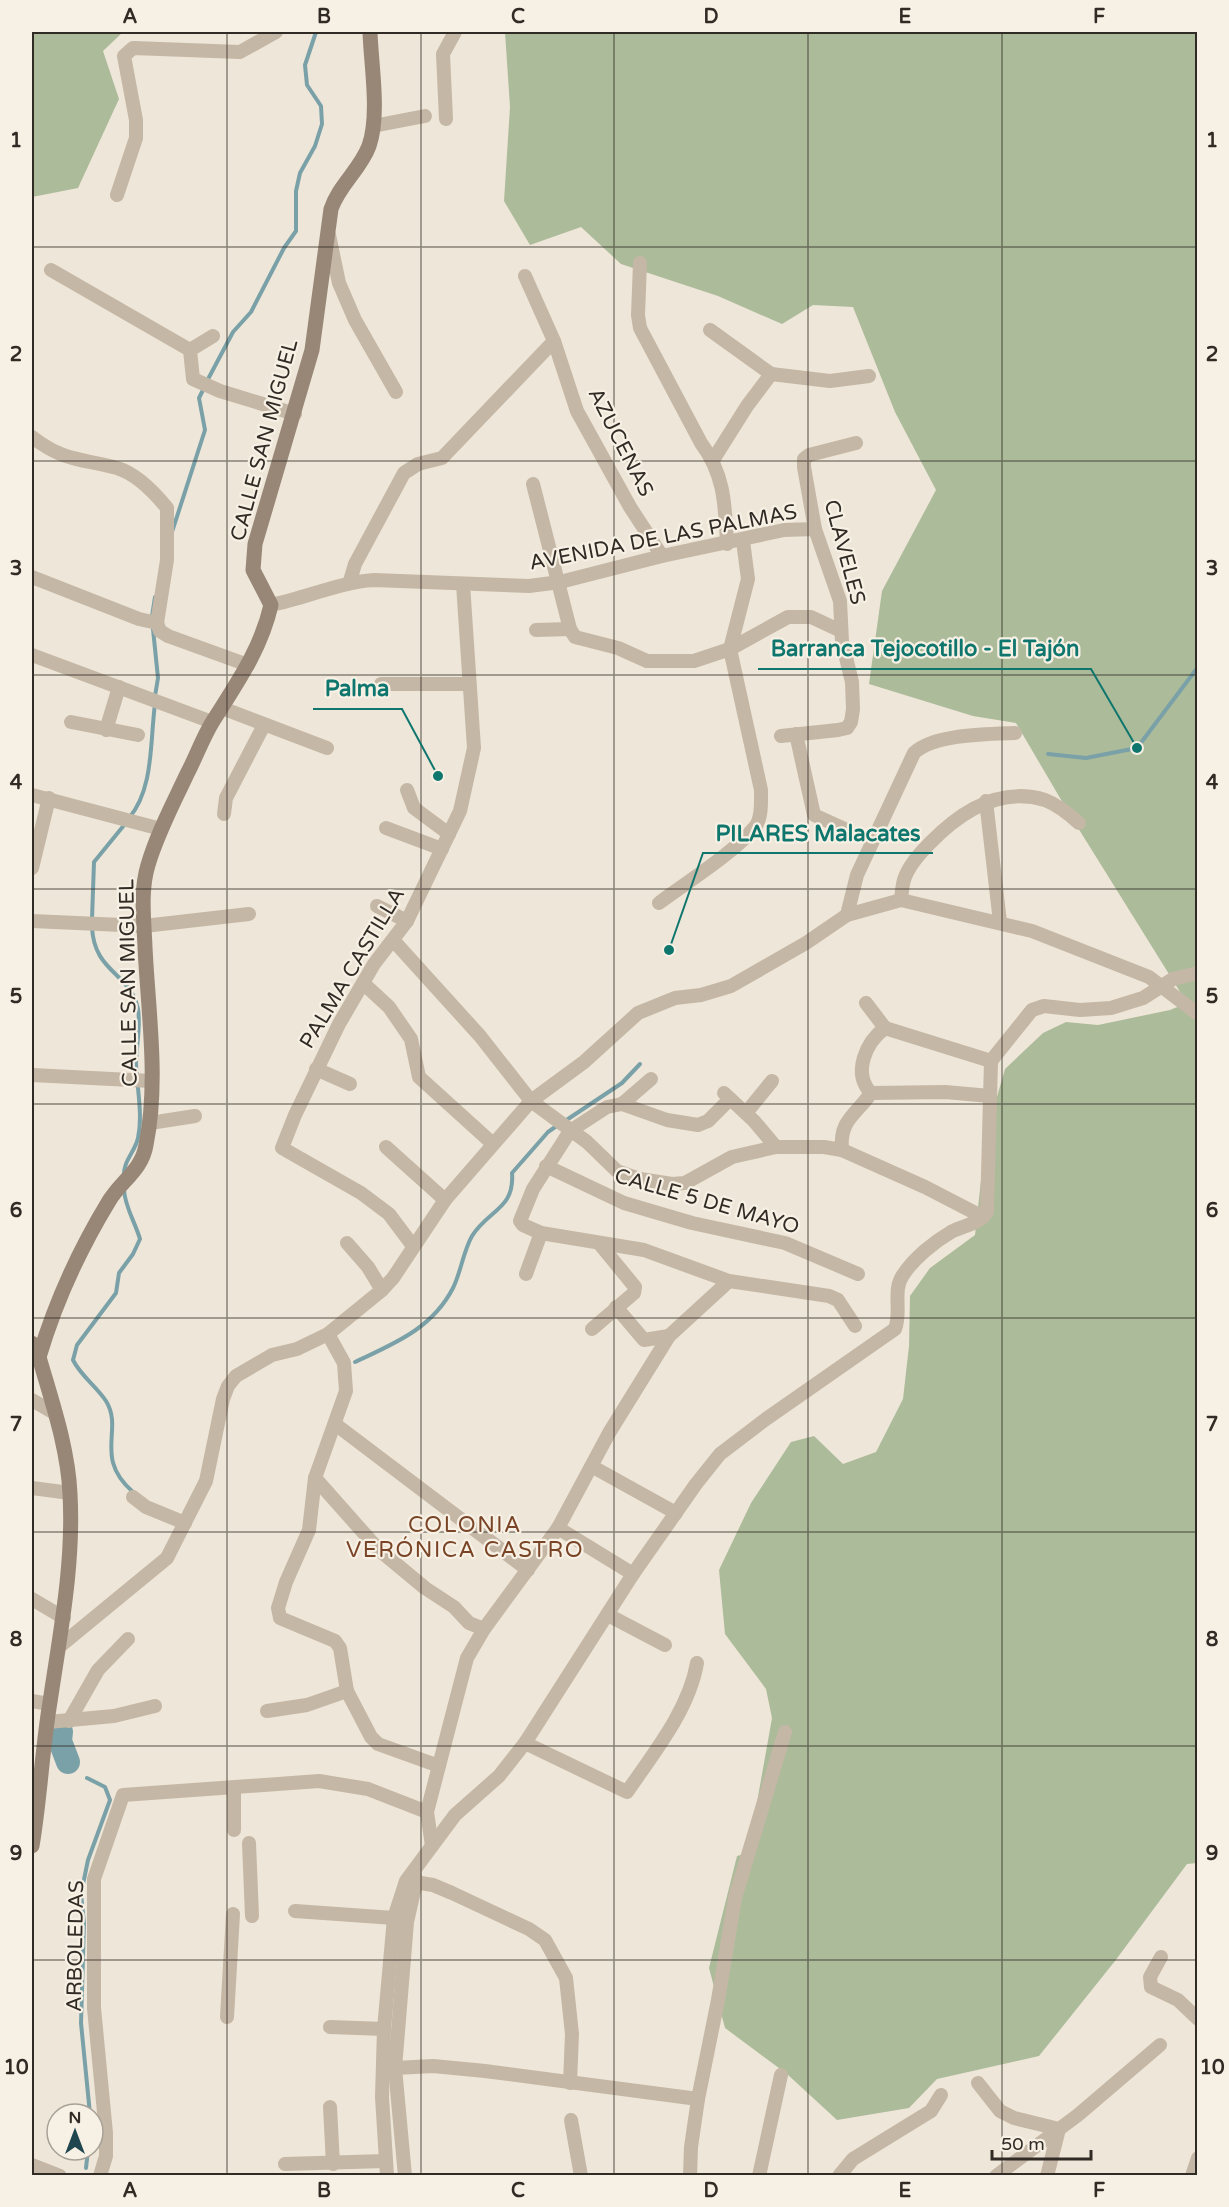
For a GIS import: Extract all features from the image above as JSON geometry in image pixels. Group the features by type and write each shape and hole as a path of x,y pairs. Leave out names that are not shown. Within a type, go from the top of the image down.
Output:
{"street":[{"path":"117,195 136,138 136,120 124,56 126,51 133,48 240,51 276,32"},
{"name":"CALLE SAN MIGUEL","path":"39,1357 54,1306 76,1259 121,1187 136,1169 146,1149 150,1123 144,886 148,866 161,828 212,722 261,642 271,604 253,570 255,544 312,350 327,230 335,195 360,165 369,146 373,126 370,32"},
{"path":"446,119 443,54 455,32"},
{"path":"373,126 425,116"},
{"path":"327,230 339,283 356,320 396,392"},
{"path":"640,263 638,315 641,330 701,443 713,460 725,494 727,544"},
{"path":"51,270 190,350"},
{"name":"AZUCENAS","path":"525,276 554,341 577,411 630,507 662,556"},
{"path":"710,330 771,374 830,381 869,376"},
{"path":"190,350 213,336"},
{"path":"350,581 355,564 404,473 418,464 442,458 554,341"},
{"path":"190,350 193,379 214,389 295,414"},
{"path":"713,460 747,406 771,374"},
{"path":"32,436 65,458 119,468 144,483 166,508 167,560 152,622"},
{"name":"CLAVELES","path":"781,736 847,728 851,722 852,682 843,652 840,601 815,529 804,459 809,455 856,443"},
{"path":"533,484 560,582 570,629 575,637 618,648 646,661 694,661 730,649 788,617 811,617 841,631"},
{"name":"AVENIDA DE LAS PALMAS","path":"271,604 329,591 350,581 529,586 560,582 662,556 743,541 784,530 815,529"},
{"path":"659,903 736,845 756,825 761,807 761,790 730,649 748,579 743,541"},
{"path":"32,577 152,622 168,636 248,665"},
{"name":"PALMA CASTILLA","path":"413,1246 389,1214 370,1200 282,1148 316,1069 363,983 407,921 460,811 474,748 463,584"},
{"path":"536,630 570,629"},
{"path":"32,655 212,722"},
{"path":"381,684 469,684"},
{"path":"106,730 119,687"},
{"path":"222,708 327,748"},
{"path":"71,722 138,735"},
{"path":"224,814 226,798 264,725"},
{"path":"847,915 857,875 914,753 924,744 975,735 1015,733"},
{"path":"796,734 814,815 847,831"},
{"path":"407,790 414,808 449,834"},
{"path":"32,795 161,828"},
{"path":"901,900 904,878 921,852 945,828 966,812 986,801 1015,797 1044,800 1060,808 1079,823"},
{"path":"32,868 49,798"},
{"path":"986,801 1000,922"},
{"path":"386,828 442,849"},
{"path":"60,1646 160,1566 206,1481 223,1399 228,1386 236,1377 272,1355 297,1348 328,1334 382,1290 393,1278 445,1200 531,1101 584,1062 638,1013 675,998 701,995 731,986 806,943 847,915 901,900 1032,931 1126,967 1149,977 1197,1014"},
{"path":"377,906 407,921"},
{"path":"32,921 144,926 249,914"},
{"path":"393,940 480,1036 531,1101 587,1142 617,1171 640,1179 672,1184 685,1183 732,1157 776,1147 842,1150 925,1187 983,1217"},
{"path":"387,2175 382,2097 384,2029 394,1918 412,1878 432,1845 455,1815 498,1776 525,1743 633,1574 720,1454 895,1329 901,1277 922,1254 952,1232 983,1217 987,1212 991,1061 1032,1010 1044,1006 1111,1008 1143,998 1173,979 1197,973"},
{"path":"363,983 389,1007 411,1040 419,1077 493,1144"},
{"path":"866,1002 885,1028 991,1061"},
{"path":"871,1093 866,1087 862,1067 864,1054 885,1028"},
{"path":"316,1069 350,1084"},
{"path":"32,1075 148,1081"},
{"path":"651,1079 622,1104 607,1107 569,1130 546,1166 520,1221 523,1225 542,1233 644,1250 729,1281 830,1296 838,1300 855,1326"},
{"path":"746,1113 772,1081"},
{"path":"842,1150 840,1136 844,1125 871,1093 945,1092 990,1096"},
{"path":"622,1104 667,1120 698,1125 708,1121 727,1096 746,1113 776,1147"},
{"path":"150,1123 195,1116"},
{"path":"386,1147 445,1200"},
{"name":"CALLE 5 DE MAYO","path":"546,1166 624,1203 692,1223 785,1243 858,1274"},
{"path":"526,1274 542,1233"},
{"path":"592,1329 616,1307 630,1298 635,1287 599,1242"},
{"path":"347,1243 368,1266 382,1290"},
{"path":"432,1845 427,1812 467,1658 483,1629 558,1528 593,1467 609,1433 669,1336 729,1281"},
{"path":"616,1307 644,1340 669,1336"},
{"path":"328,1334 344,1363 347,1376 346,1391 315,1478 309,1530 286,1582 278,1608 280,1618 335,1641 340,1648 346,1691 371,1737 378,1744 439,1766"},
{"path":"32,1343 39,1357 56,1414 70,1493 64,1618 49,1704 32,1846"},
{"path":"32,1400 56,1414"},
{"path":"335,1424 459,1515 528,1570"},
{"path":"593,1467 676,1513"},
{"path":"315,1478 378,1549 425,1588 454,1607 469,1623 483,1629"},
{"path":"32,1488 70,1493"},
{"path":"133,1497 165,1516 184,1522"},
{"path":"558,1528 633,1574"},
{"path":"32,1599 64,1618"},
{"path":"608,1615 665,1645"},
{"path":"69,1721 98,1670 128,1639"},
{"path":"525,1743 627,1792 666,1733 682,1703 697,1663"},
{"path":"267,1711 307,1705 346,1691"},
{"path":"32,1701 49,1704"},
{"path":"48,1722 114,1716 155,1706"},
{"path":"690,2175 691,2147 698,2099 735,1898 785,1732"},
{"path":"234,1830 234,1788 319,1781 368,1789 427,1812"},
{"name":"ARBOLEDAS","path":"100,2175 106,2156 106,2133 95,2031 94,1879 123,1795 234,1788"},
{"path":"249,1843 252,1916"},
{"path":"412,1878 452,1893 538,1934 545,1940 566,1978 572,2034 570,2083"},
{"path":"405,2175 395,2068 412,1878"},
{"path":"295,1911 394,1918"},
{"path":"227,2017 233,1914"},
{"path":"1161,1957 1149,1982 1151,1987 1179,2000 1197,2019"},
{"path":"330,2026 384,2029"},
{"path":"996,2175 1059,2129 1160,2045"},
{"path":"395,2068 433,2066 464,2069 698,2099"},
{"path":"759,2175 781,2075"},
{"path":"978,2083 1000,2111 1014,2118 1059,2129"},
{"path":"839,2175 853,2158 931,2111 940,2095"},
{"path":"330,2107 333,2164"},
{"path":"571,2121 581,2175"},
{"path":"1047,2175 1059,2129"},
{"path":"1192,2175 1197,2158"},
{"path":"285,2164 333,2164 357,2160 385,2161"},
{"path":"32,2165 60,2175"}],"green space":[{"path":"32,32 123,32 103,51 119,99 78,188 32,197"},
{"path":"505,32 1197,32 1197,1863 1187,1864 1115,1961 1039,2056 937,2079 909,2108 837,2120 787,2074 725,2028 709,1968 737,1856 748,1853 772,1718 766,1689 725,1634 719,1570 751,1503 791,1442 814,1436 843,1464 876,1452 903,1399 909,1346 910,1296 930,1268 975,1235 986,1135 1005,1069 1043,1033 1066,1022 1098,1025 1170,1010 1187,1003 1070,815 1016,723 973,716 869,684 882,591 936,490 895,412 853,307 813,305 782,324 718,296 621,264 581,227 530,245 504,201 510,107"}],"waterway":[{"path":"207,381 233,332 251,312 284,248 296,231 296,191 300,173 315,146 322,124 321,106 307,85 305,65 316,32"},
{"path":"172,532 205,430 199,398 204,388"},
{"path":"152,616 155,597"},
{"path":"153,629 158,678 155,696"},
{"path":"1048,754 1086,758 1137,748 1198,667"},
{"path":"129,818 137,806 147,779 155,704"},
{"path":"92,919 94,862 125,824"},
{"path":"92,927 94,942 99,954 128,987 138,1009 136,1064 140,1111 139,1129 136,1143 125,1166 124,1176"},
{"path":"565,1121 622,1083 640,1064"},
{"path":"355,1362 410,1334 434,1314 453,1288 472,1236 478,1227 505,1202 512,1185 512,1173 548,1132 558,1125"},
{"path":"124,1190 140,1239 133,1254 119,1273 116,1293 77,1345 73,1360 106,1401 111,1412 114,1467 133,1492"},
{"path":"61,1732 60,1741 68,1762"},
{"path":"87,1778 105,1787 110,1800 88,1860 81,1894 84,1923 81,2023 89,2102"},
{"path":"86,2168 87,2162"}],"place":[{"name":"Barranca Tejocotillo - El Tajón","path":"1137,748"},
{"name":"Palma","path":"438,776"},
{"name":"PILARES Malacates","path":"669,950"}],"district":[{"name":"COLONIA VERÓNICA CASTRO","path":"465,1536"}]}
